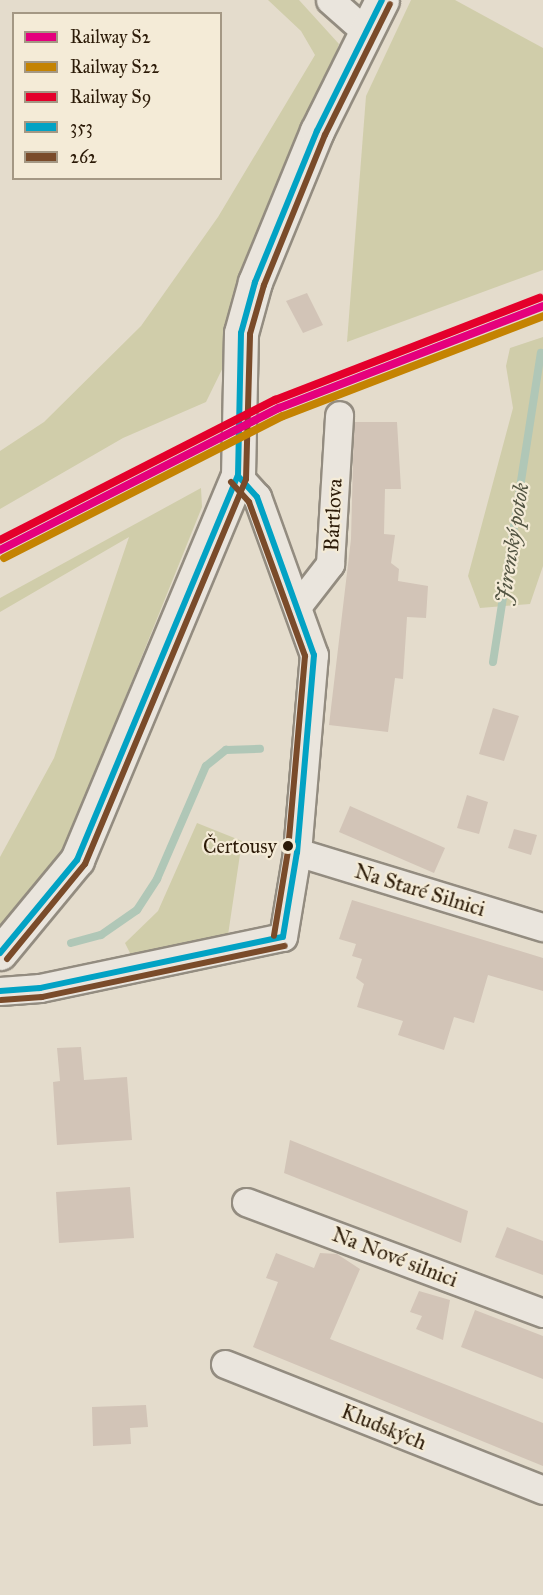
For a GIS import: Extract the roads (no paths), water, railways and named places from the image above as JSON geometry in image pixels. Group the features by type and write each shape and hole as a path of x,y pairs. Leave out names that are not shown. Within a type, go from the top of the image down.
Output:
{"street":[{"path":"330,0 365,31"},
{"path":"0,953 77,860 239,469 238,381 241,333 255,282 317,131 382,0"},
{"name":"Bártlova","path":"299,604 330,564 339,415"},
{"path":"0,991 40,988 283,937 297,852 314,655 299,604 257,497 239,469"},
{"name":"Na Staré Silnici","path":"297,852 543,927"},
{"name":"Na Nové silnici","path":"246,1202 543,1313"},
{"name":"Kludských","path":"225,1364 543,1490"}],"waterway":[{"name":"Jirenský potok","path":"493,662 541,353"},
{"name":"Jirenský potok","path":"71,943 101,935 137,910 157,879 206,766 226,750 260,749"}],"rail line":[{"name":"S9","path":"0,540 275,400 540,298"},
{"name":"S2","path":"0,550 279,408 543,306"},
{"name":"S22","path":"4,558 283,416 543,316"}],"place":[{"name":"Čertousy","path":"288,846"}]}
